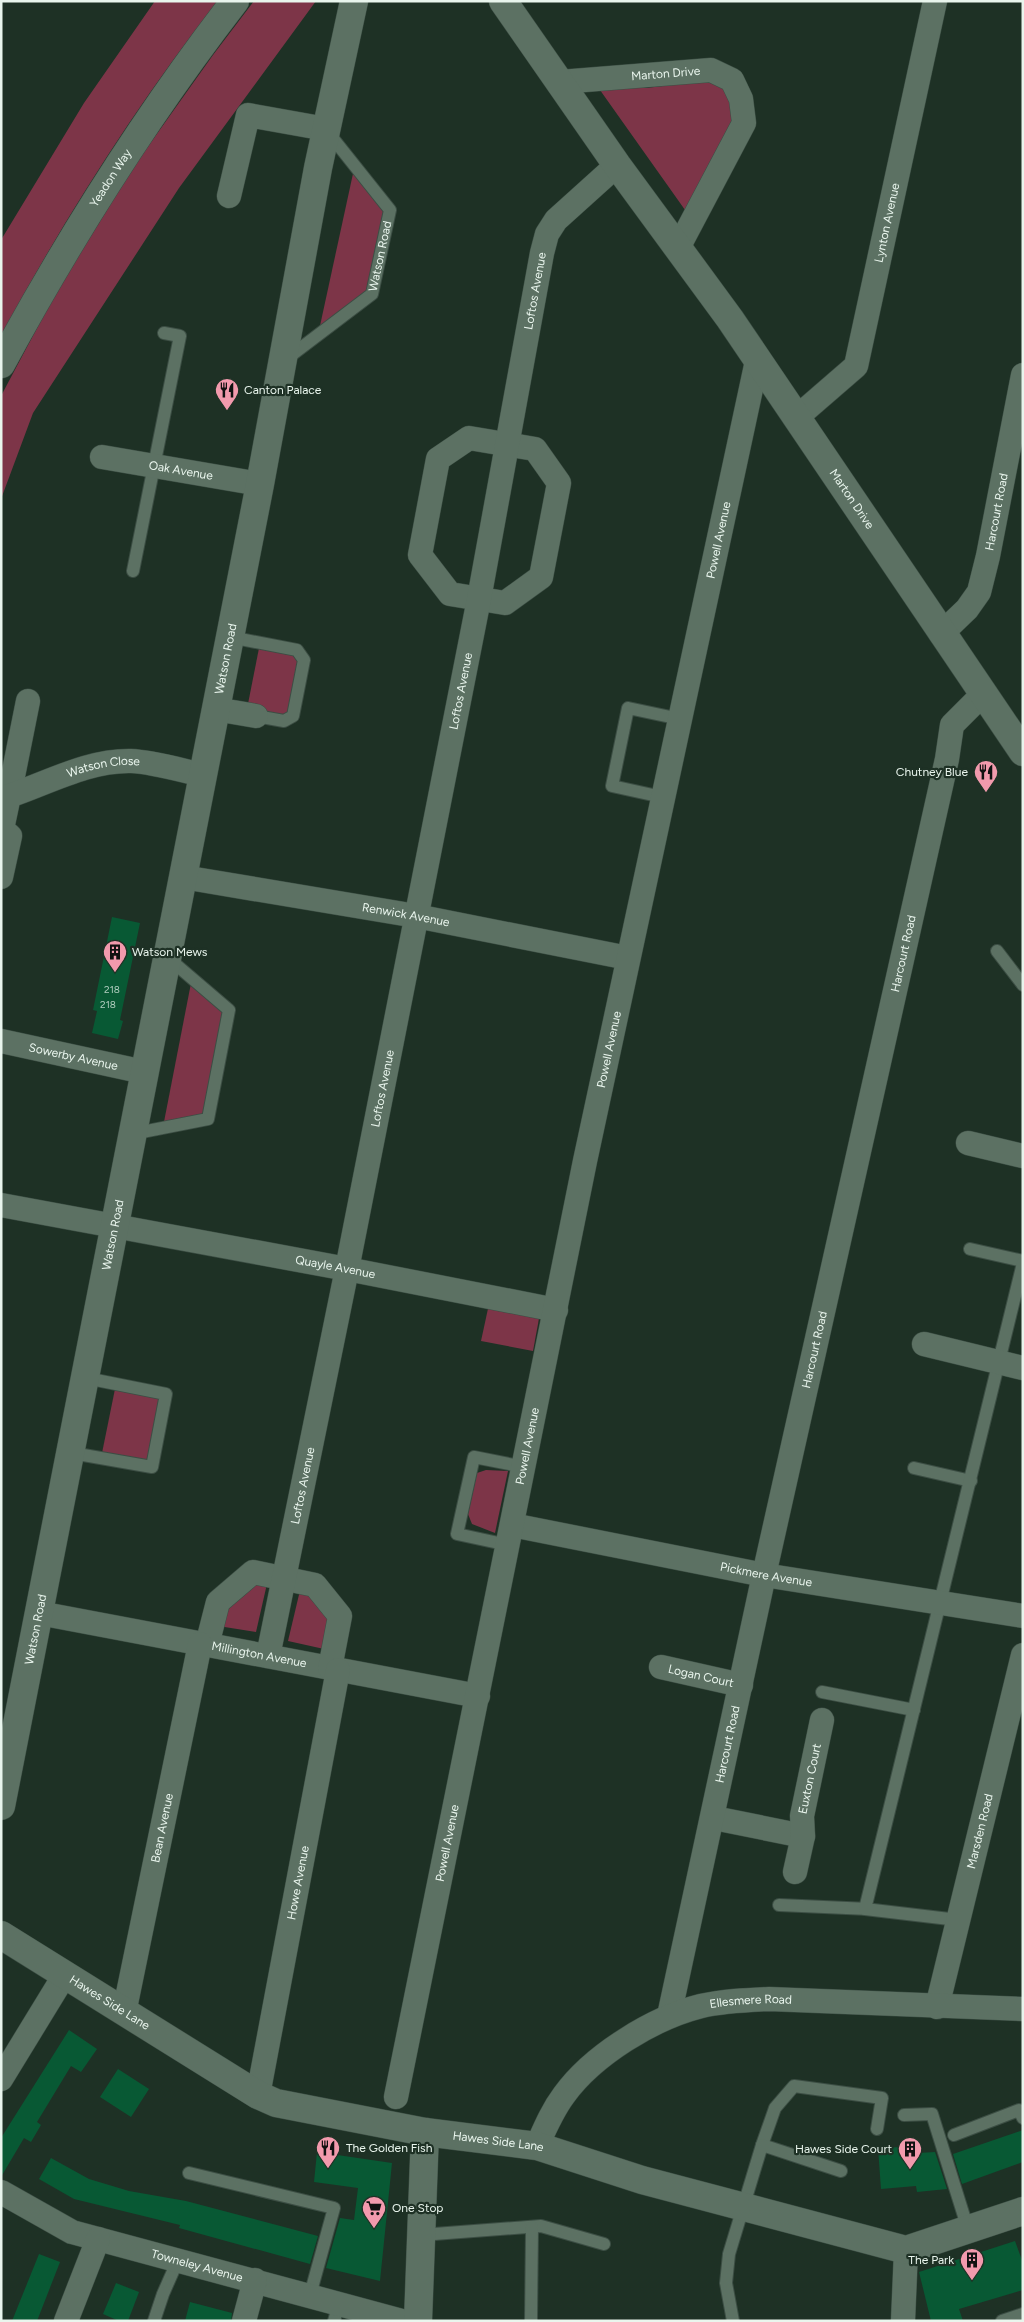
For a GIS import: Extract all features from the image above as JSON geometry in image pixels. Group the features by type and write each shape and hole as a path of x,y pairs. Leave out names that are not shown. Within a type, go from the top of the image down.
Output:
{"street":[{"name":"Yeadon Way","path":"1,364 47,280 110,178 192,56 235,1"},
{"name":"Watson Road","path":"1,1806 72,1453 114,1225 260,484 326,130 354,1"},
{"name":"Marton Drive","path":"503,1 796,418 1023,752"},
{"name":"Lynton Avenue","path":"796,418 856,366 935,1"},
{"name":"Marton Drive","path":"560,82 710,70 732,80 741,99 744,123 678,248"},
{"path":"230,196 248,115 326,130"},
{"name":"Loftos Avenue","path":"268,1656 347,1269 548,234 556,220 569,207 617,165"},
{"name":"Powell Avenue","path":"396,2097 628,958 756,361"},
{"name":"Harcourt Road","path":"941,634 967,609 979,592 988,556 1023,375"},
{"path":"469,438 507,444 535,449 559,483 541,576 504,603 450,594 420,555 438,459 469,438"},
{"name":"Oak Avenue","path":"102,457 260,484"},
{"name":"Harcourt Road","path":"670,2016 714,1818 764,1575 945,769 952,725 982,694"},
{"path":"1,876 10,836 2,829 28,701"},
{"path":"215,709 256,716"},
{"name":"Watson Close","path":"9,796 91,766 115,762 132,761 202,775"},
{"name":"Renwick Avenue","path":"183,877 416,916 628,958"},
{"name":"Sowerby Avenue","path":"1,1041 144,1072"},
{"path":"968,1143 1023,1156"},
{"name":"Quayle Avenue","path":"1,1205 556,1310"},
{"path":"924,1344 1023,1368"},
{"name":"Pickmere Avenue","path":"510,1535 1023,1616"},
{"path":"203,1644 218,1602 254,1572 315,1585 340,1616 334,1669"},
{"name":"Millington Avenue","path":"39,1613 478,1696"},
{"name":"Bean Avenue","path":"124,2013 203,1644"},
{"name":"Marsden Road","path":"937,2006 1023,1655"},
{"name":"Logan Court","path":"661,1667 741,1686"},
{"name":"Howe Avenue","path":"258,2095 334,1669"},
{"name":"Euxton Court","path":"795,1872 803,1836 802,1816 822,1720"},
{"path":"714,1818 803,1836"},
{"name":"Hawes Side Lane","path":"1,1935 64,1976 258,2095 276,2103 425,2132 537,2146 642,2180 906,2250"},
{"path":"1,2079 64,1976"},
{"name":"Ellesmere Road","path":"537,2146 549,2118 565,2094 585,2072 635,2034 670,2016 700,2006 736,2000 769,1999 1023,2009"},
{"path":"418,2321 425,2132"},
{"name":"Towneley Avenue","path":"1,2192 72,2232 310,2296 337,2312 402,2321"},
{"path":"903,2321 906,2250 1023,2211"},
{"path":"66,2321 98,2240"},
{"path":"244,2321 255,2280"}],"lane":[{"name":"Watson Road","path":"283,362 372,294 390,210 326,130"},
{"path":"134,571 180,336 164,333"},
{"path":"230,637 297,650 304,660 293,716 284,721 256,716"},
{"path":"662,797 612,786 628,708 680,719"},
{"path":"998,951 1023,985"},
{"path":"132,1134 208,1119 230,1010 167,957"},
{"path":"868,1909 865,1909 1023,1262 970,1249"},
{"path":"72,1453 152,1467 166,1394 86,1378"},
{"path":"510,1535 457,1534 474,1457 524,1467"},
{"path":"914,1468 970,1481"},
{"path":"822,1692 914,1710"},
{"path":"778,1905 868,1909 958,1920"},
{"path":"733,2321 726,2283 729,2254 774,2108 794,2086 882,2098 877,2129"},
{"path":"954,2135 1019,2110 1023,2118"},
{"path":"904,2115 932,2114 968,2230"},
{"path":"762,2145 841,2171"},
{"path":"188,2174 334,2208 310,2296"},
{"path":"421,2235 541,2226 604,2244"},
{"path":"531,2321 532,2227"},
{"path":"154,2321 163,2294 178,2260"},
{"path":"1002,2321 1023,2314"}],"shaded area":[{"path":"155,1 218,1 158,81 102,164 50,249 1,336 1,240 84,103"},
{"path":"254,1 316,1 179,188 33,413 1,499 1,396 55,294 134,166"},
{"path":"716,73 741,99 690,217 595,83 646,88 670,85"},
{"path":"354,169 390,210 373,291 318,335"},
{"path":"260,643 297,650 304,660 293,716 246,714"},
{"path":"192,978 229,1010 208,1119 163,1127"},
{"path":"489,1304 540,1313 533,1351 481,1341"},
{"path":"116,1384 166,1394 152,1467 101,1458"},
{"path":"486,1470 508,1471 495,1533 472,1524 468,1514 477,1473"},
{"path":"269,1575 256,1632 212,1625 218,1602"},
{"path":"302,1582 340,1616 333,1651 288,1641"}],"building":[{"path":"112,917 140,923 120,1020 123,1021 118,1039 92,1033 97,1011 93,1010"},
{"path":"69,2030 97,2049 81,2072 71,2066 37,2122 41,2125 31,2142 24,2138 1,2177 1,2138"},
{"path":"118,2069 149,2089 131,2117 100,2097"},
{"path":"1023,2130 1023,2162 962,2184 953,2154"},
{"name":"Hawes Side Court","path":"901,2147 901,2154 935,2152 947,2189 917,2192 916,2186 881,2189 878,2148"},
{"path":"317,2152 392,2163 380,2281 326,2268 340,2218 354,2220 358,2188 314,2182"},
{"path":"51,2158 89,2179 129,2191 186,2201 318,2236 310,2264 179,2228 180,2225 74,2199 39,2179"},
{"name":"The Park","path":"1015,2241 1023,2263 1023,2290 959,2309 963,2321 931,2321 919,2272"},
{"path":"39,2254 60,2262 37,2321 12,2321"},
{"path":"116,2283 139,2292 128,2321 119,2321 103,2314"},
{"path":"190,2302 232,2313 231,2321 185,2321"}],"place":[{"name":"Canton Palace","path":"227,411"},
{"name":"Chutney Blue","path":"986,793"},
{"name":"Watson Mews","path":"115,973"},
{"name":"The Golden Fish","path":"328,2169"},
{"name":"Hawes Side Court","path":"910,2170"},
{"name":"One Stop","path":"374,2229"},
{"name":"The Park","path":"972,2281"}]}
